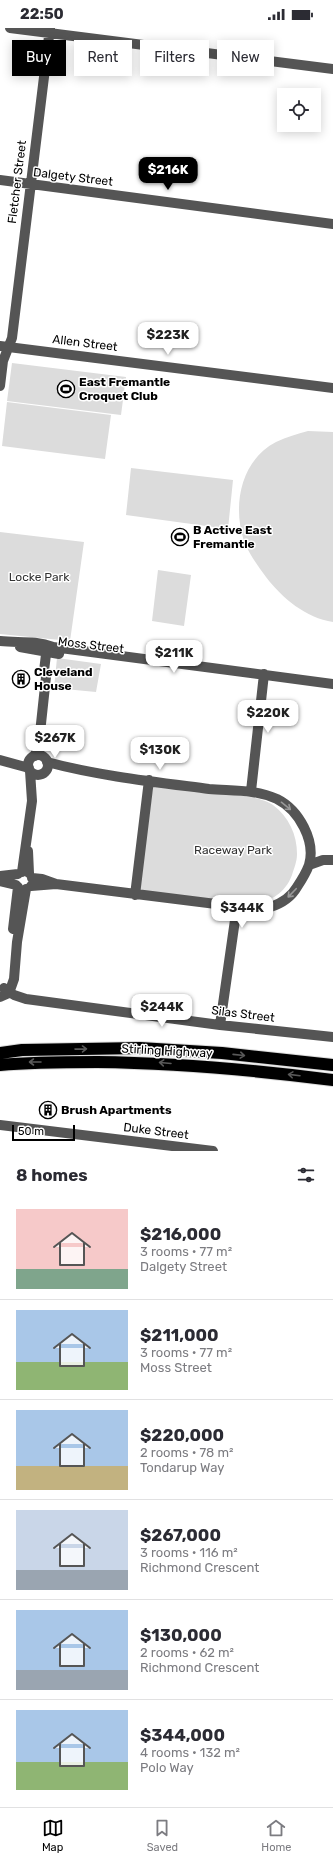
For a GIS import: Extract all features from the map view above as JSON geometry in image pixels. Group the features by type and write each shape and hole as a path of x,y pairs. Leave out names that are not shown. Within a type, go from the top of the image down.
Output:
{"highway":[{"name":"Stirling Highway","path":"0,1053 22,1050 140,1048 222,1053 333,1065"},
{"path":"301,1061 317,1059 333,1060"},
{"name":"Stirling Highway","path":"0,1065 29,1062 157,1063 264,1071 333,1080"}],"street":[{"path":"10,28 50,30 333,69"},
{"name":"Fletcher Street","path":"0,386 4,346 12,338 50,30"},
{"name":"Dalgety Street","path":"0,180 333,224"},
{"name":"Allen Street","path":"4,346 333,388"},
{"name":"Moss Street","path":"0,641 14,643 22,648 49,649 264,677 333,684"},
{"path":"3,992 24,880 32,801 31,763 40,733 46,677 50,672 49,649"},
{"path":"251,791 264,677"},
{"name":"Moss Street","path":"264,677 333,689"},
{"path":"32,801 45,766 40,733"},
{"path":"4,761 31,763 40,756 45,766"},
{"path":"31,763 35,775 45,766 227,791 251,791 276,799 291,809 300,820 306,831 310,858 297,889 282,902 264,910 233,916"},
{"path":"135,895 149,780"},
{"path":"310,858 330,861"},
{"path":"0,876 24,880"},
{"path":"0,881 42,879 56,884 230,908 233,916 232,943 220,1025"},
{"name":"Silas Street","path":"3,992 26,999 220,1025 333,1037"},
{"name":"Duke Street","path":"0,1125 214,1151"}],"green space":[{"name":"East Fremantle Croquet Club","path":"12,363 126,377 121,415 7,401"},
{"path":"7,402 111,415 105,459 2,446"},
{"path":"308,431 333,432 333,622 323,620 304,612 295,606 272,585 246,546 240,527 239,513 242,485 247,472 255,460 264,450 276,442"},
{"path":"131,468 233,480 228,529 126,515"},
{"name":"Locke Park","path":"0,532 84,542 70,641 0,634"},
{"path":"158,570 191,575 184,626 152,621"},
{"path":"57,658 101,664 96,692 54,688"},
{"name":"Raceway Park","path":"153,786 234,794 251,797 273,805 288,821 296,840 297,857 292,875 285,888 275,896 263,902 235,905 139,893"}],"place":[{"name":"East Fremantle Croquet Club","path":"66,389"},
{"name":"B Active East Fremantle","path":"180,537"},
{"name":"Cleveland House","path":"21,679"},
{"name":"Brush Apartments","path":"48,1110"}]}
